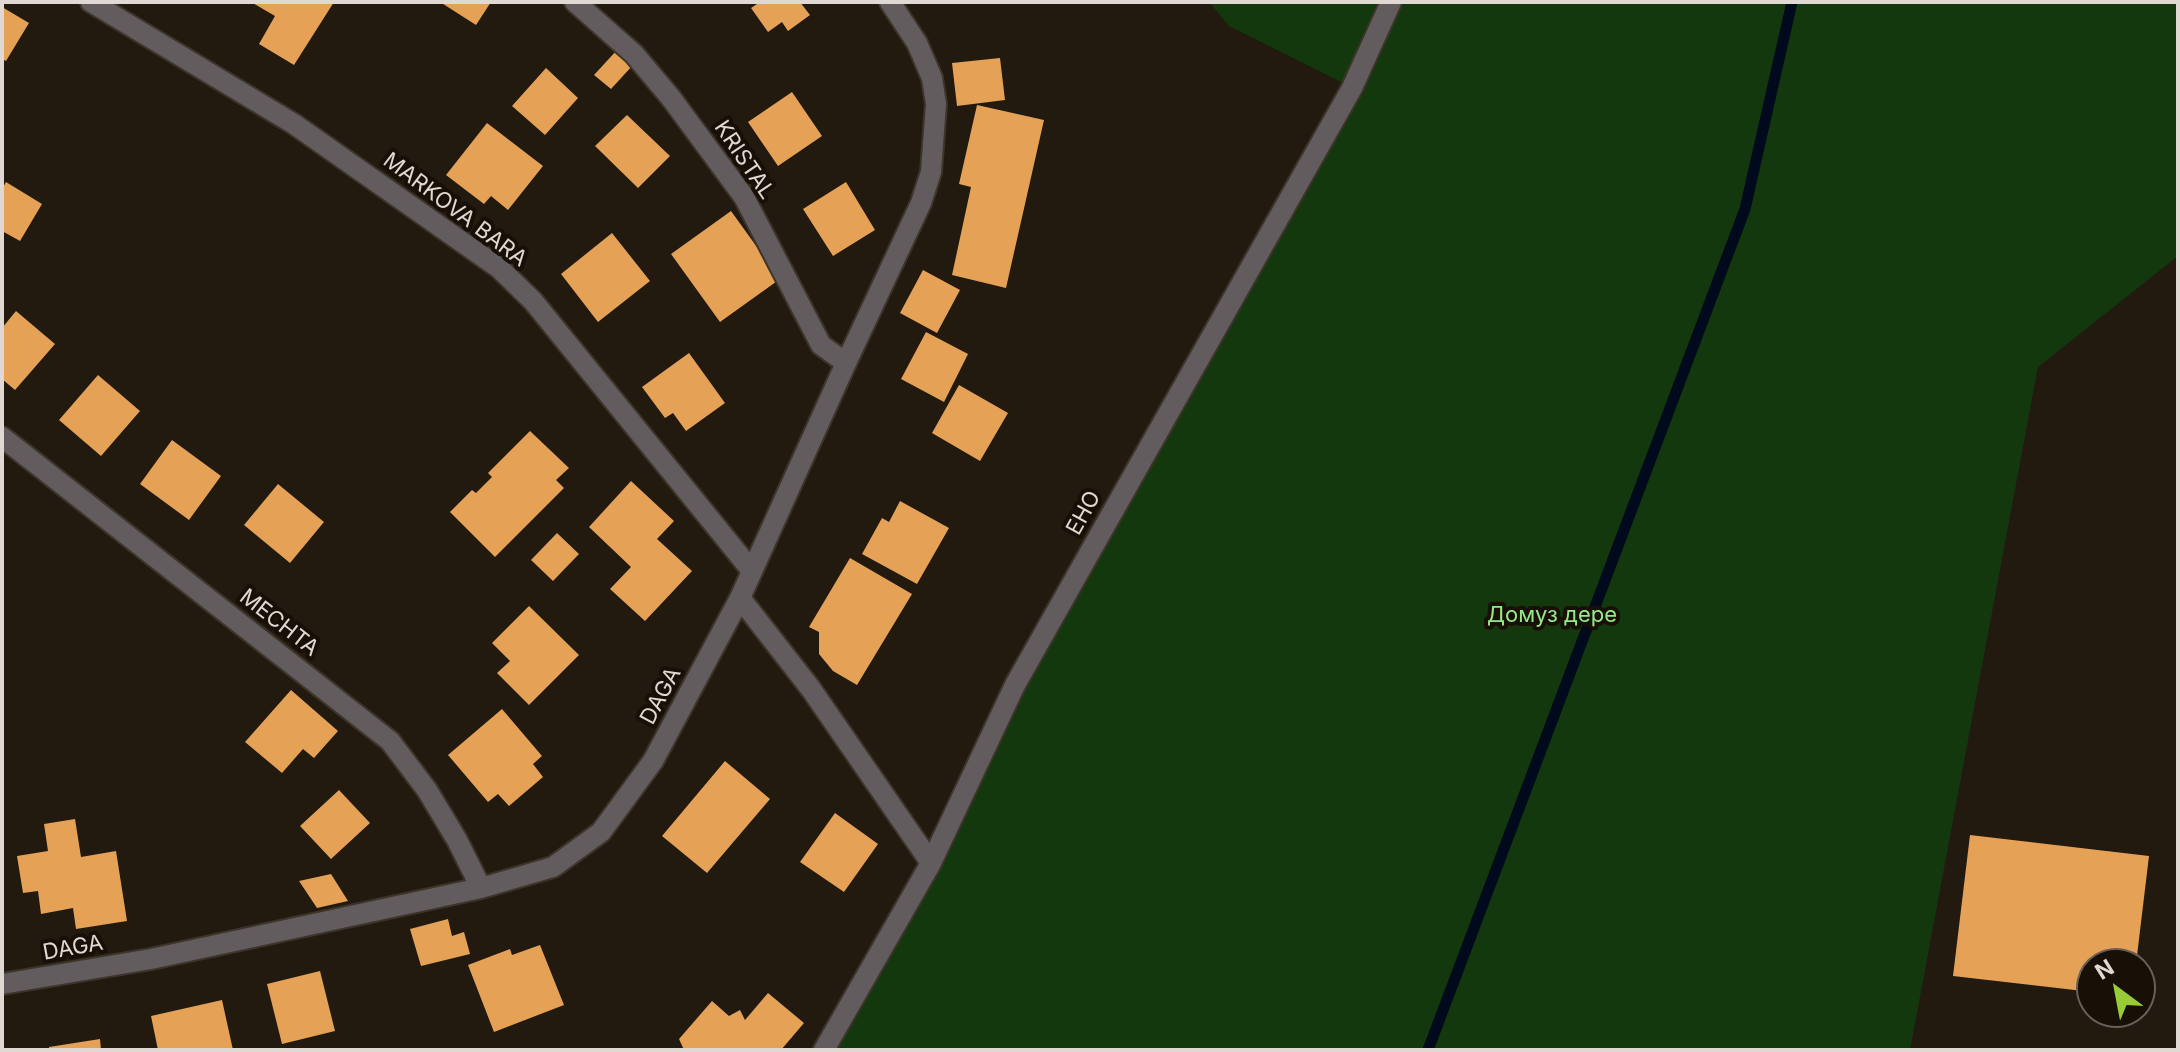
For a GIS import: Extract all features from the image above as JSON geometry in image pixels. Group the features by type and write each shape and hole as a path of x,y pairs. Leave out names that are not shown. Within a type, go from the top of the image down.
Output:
{"street":[{"name":"MARKOVA BARA","path":"91,2 294,124 499,268 533,301 752,571"},
{"name":"KRISTAL","path":"575,2 634,54 671,98 744,197 821,345 846,363"},
{"name":"DAGA","path":"4,981 151,959 481,888 553,867 601,832 653,761 740,598 921,203 932,158 936,104 932,78 917,43 890,2"},
{"name":"EHO","path":"824,1050 931,863 1015,685 1352,88 1391,2"},
{"name":"MECHTA","path":"2,437 390,741 427,790 481,888"},
{"path":"740,598 811,689 931,863"}],"green space":[{"name":"Домуз дере","path":"1209,2 2178,2 2178,256 2038,367 1910,1050 810,1050 931,863 1015,685 1351,87 1229,26"}],"building":[{"path":"251,2 334,2 294,65 259,44 275,16"},
{"path":"440,2 491,2 476,25"},
{"path":"760,2 800,2 810,15 788,31 782,22 768,32 751,8"},
{"path":"2,7 29,23 6,61 2,59"},
{"path":"617,50 633,65 611,89 594,75"},
{"path":"1000,58 1005,100 957,106 952,63"},
{"path":"546,68 578,98 545,135 512,106"},
{"path":"792,92 822,136 778,166 748,122"},
{"path":"977,105 1044,120 1006,288 952,275 971,187 959,184"},
{"path":"627,115 670,156 638,188 595,146"},
{"path":"487,123 543,166 508,210 491,196 484,204 446,175"},
{"path":"6,182 42,204 20,241 2,231 2,189"},
{"path":"846,182 875,230 833,256 803,209"},
{"path":"731,211 780,279 720,322 671,254"},
{"path":"612,233 650,281 598,322 561,274"},
{"path":"923,270 960,290 937,333 900,313"},
{"path":"16,311 55,344 15,390 2,379 2,328"},
{"path":"926,332 968,354 944,402 901,379"},
{"path":"689,353 725,403 686,431 673,413 665,418 642,387"},
{"path":"98,375 140,411 101,456 59,420"},
{"path":"959,385 1008,413 980,461 932,433"},
{"path":"530,431 569,468 556,480 564,488 495,557 450,512 472,490 476,493 492,477 488,473"},
{"path":"172,440 221,476 189,520 140,484"},
{"path":"631,481 674,521 657,539 692,571 645,621 610,589 631,567 589,527"},
{"path":"278,484 324,522 290,563 244,525"},
{"path":"900,501 949,528 917,584 862,554 882,518 889,522"},
{"path":"557,533 579,554 553,581 531,560"},
{"path":"850,558 912,594 857,685 833,671 819,654 819,632 809,627"},
{"path":"529,606 579,655 529,705 497,673 510,661 492,643"},
{"path":"291,690 338,731 314,758 303,749 282,773 245,742"},
{"path":"502,709 542,756 533,764 543,777 509,806 498,794 488,802 448,755"},
{"path":"725,761 770,799 707,873 662,836"},
{"path":"339,790 370,823 331,859 300,826"},
{"path":"835,813 878,844 844,892 800,862"},
{"path":"75,819 81,857 116,851 127,921 76,929 73,908 41,914 38,891 23,893 17,856 48,851 44,824"},
{"path":"1970,835 2149,856 2138,948 2076,948 2076,990 1953,976"},
{"path":"331,874 348,901 317,908 299,881"},
{"path":"448,919 452,936 464,932 470,954 421,966 410,929"},
{"path":"540,945 564,1005 494,1032 468,965 510,949 512,955"},
{"path":"320,971 335,1031 282,1044 267,984"},
{"path":"768,993 804,1023 781,1050 684,1050 679,1039 712,1001 729,1016 740,1010 745,1020"},
{"path":"222,1000 233,1050 158,1050 151,1016"},
{"path":"100,1039 101,1050 49,1050 49,1047"}],"waterway":[{"name":"Домуз дере","path":"1428,1050 1745,209 1792,2"}]}
